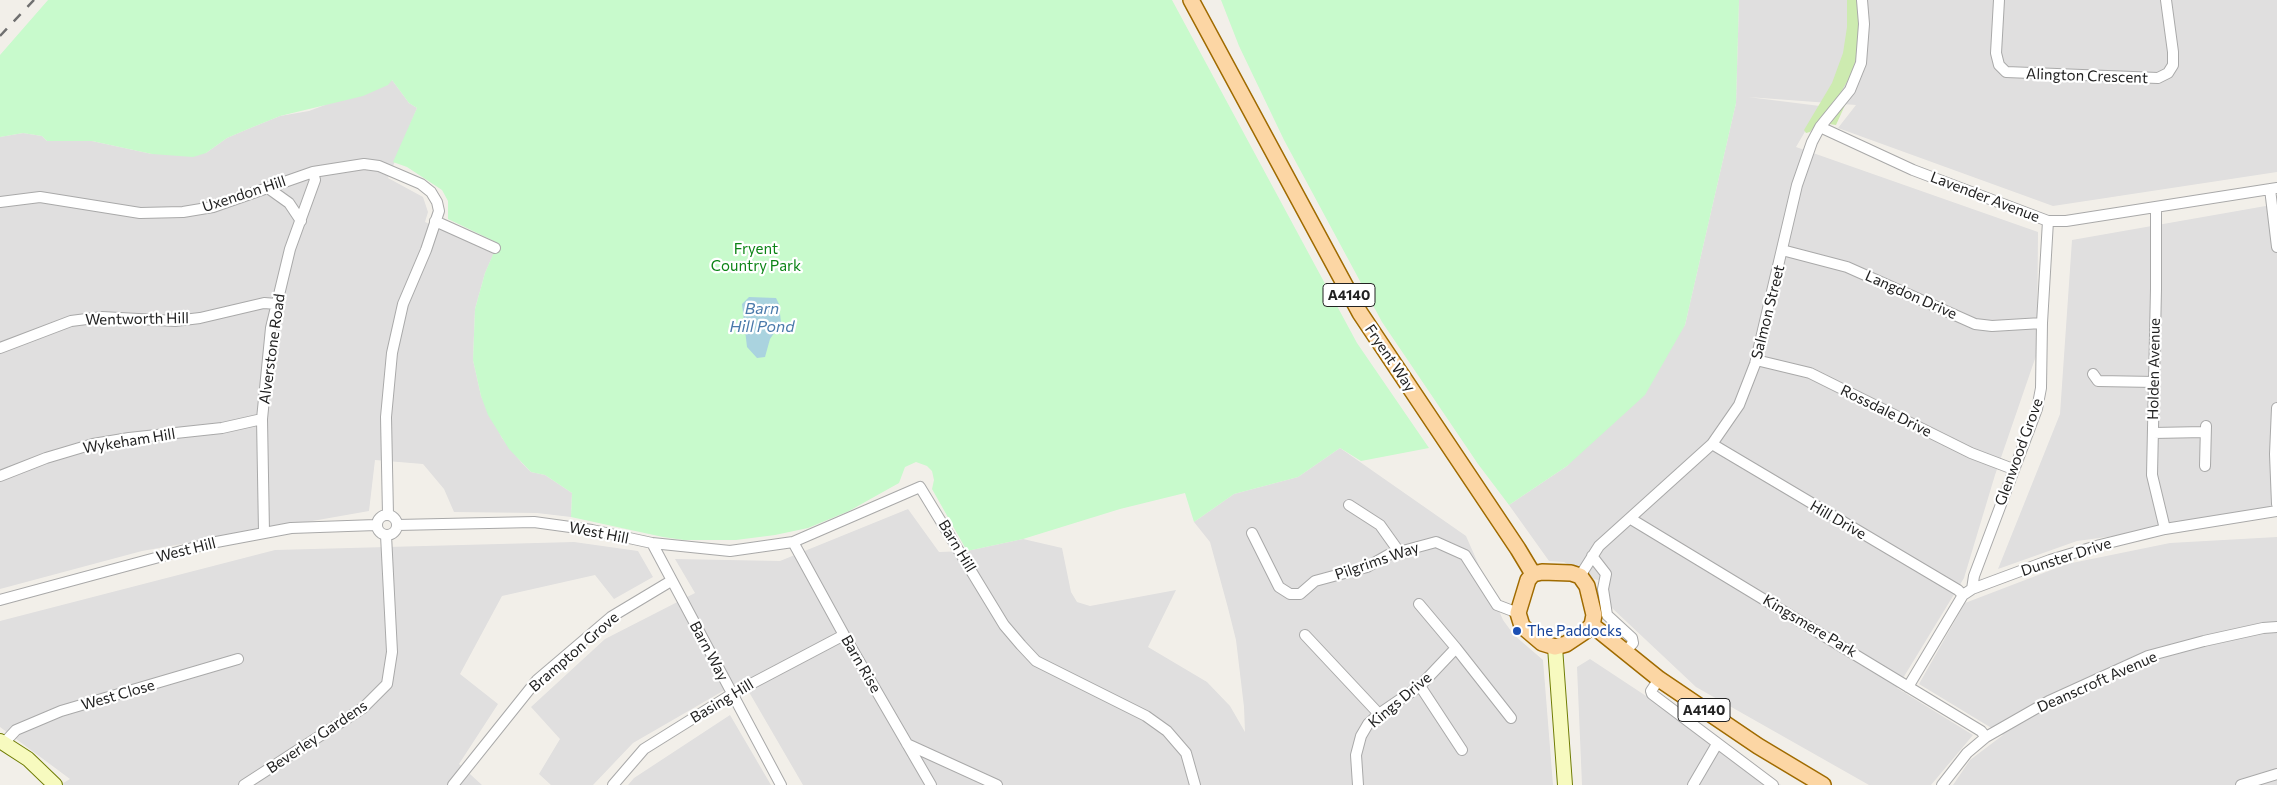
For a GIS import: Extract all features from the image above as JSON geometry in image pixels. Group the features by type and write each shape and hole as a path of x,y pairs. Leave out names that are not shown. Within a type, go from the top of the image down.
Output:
{"main road":[{"name":"Fryent Way","path":"1191,0 1360,313 1518,549 1532,574"},
{"path":"1542,572 1571,573 1580,576 1587,586 1594,615 1592,625 1566,644 1555,647 1542,643 1522,626 1518,612 1528,580 1532,574 1542,572"},
{"name":"A4140","path":"1592,625 1658,679 1758,746 1823,785"}],"street":[{"name":"Salmon Street","path":"1580,576 1600,546 1712,444 1739,405 1756,360 1797,184 1820,127 1850,90 1861,64 1864,24 1862,0"},
{"name":"Alington Crescent","path":"1999,0 1996,53 1999,65 2006,72 2158,78 2168,73 2173,65 2166,0"},
{"name":"Lavender Avenue","path":"1820,127 1913,170 2048,221 2066,221 2156,208 2274,188"},
{"name":"Uxendon Hill","path":"0,202 40,197 114,210 161,214 213,207 313,172 350,165 379,166 421,184 432,192 437,202 437,216"},
{"name":"Alverstone Road","path":"264,532 262,419 267,364 277,304 290,249 315,180 313,172"},
{"path":"268,188 289,203 301,221"},
{"path":"2274,188 2277,247"},
{"name":"Holden Avenue","path":"2156,208 2155,382 2152,475 2165,529"},
{"path":"388,515 386,417 392,353 403,304 437,216 494,248"},
{"name":"Glenwood Grove","path":"1972,589 1974,576 2037,409 2041,388 2042,323 2048,221"},
{"name":"Langdon Drive","path":"1782,250 1847,267 1975,324 1992,326 2042,323"},
{"name":"Wentworth Hill","path":"0,348 71,321 102,317 175,320 200,318 264,303 277,304"},
{"name":"Rossdale Drive","path":"1756,360 1810,373 1971,452 2013,470"},
{"path":"2093,374 2098,381 2155,382"},
{"path":"2277,408 2275,454 2277,504"},
{"name":"Wykeham Hill","path":"0,476 46,458 93,444 129,438 222,428 262,419"},
{"path":"2153,433 2206,429 2205,466"},
{"name":"Hill Drive","path":"1712,444 1958,590 1963,595"},
{"name":"Barn Hill","path":"652,543 730,551 793,542 920,487 1004,625 1021,645 1036,661 1146,716 1166,731 1186,753 1195,785"},
{"path":"1349,505 1380,525 1400,553"},
{"name":"Dunster Drive","path":"1908,687 1963,595 1972,589 2050,560 2165,529 2277,511"},
{"path":"388,515 396,519 397,525 392,534 386,535 378,530 376,525 382,516 388,515"},
{"name":"Kingsmere Park","path":"1631,519 1981,731 1986,737"},
{"name":"West Hill","path":"397,525 534,522 592,530 652,543"},
{"name":"West Hill","path":"0,600 211,543 264,532 334,526 376,525"},
{"name":"Pilgrims Way","path":"1252,533 1279,587 1290,594 1300,594 1315,581 1368,567 1388,555 1436,542 1465,555 1497,605 1518,612"},
{"name":"Beverley Gardens","path":"244,785 363,708 387,684 392,652 386,535"},
{"name":"Barn Rise","path":"793,542 844,635 931,785"},
{"name":"Barn Way","path":"652,543 781,785"},
{"path":"1592,556 1606,574 1603,589 1607,616 1632,638 1633,643 1626,651"},
{"name":"Brampton Grove","path":"453,785 538,680 611,616 671,581"},
{"path":"1420,604 1511,718"},
{"name":"Deanscroft Avenue","path":"1942,785 1967,753 1986,737 2049,701 2148,656 2212,639 2263,628 2277,627"},
{"name":"Basing Hill","path":"613,785 644,749 732,694 844,635"},
{"path":"1305,635 1379,714"},
{"path":"1555,647 1565,785"},
{"name":"Kings Drive","path":"1358,785 1356,755 1361,736 1379,714 1420,686 1456,648"},
{"name":"West Close","path":"2,742 16,730 61,711 238,659"},
{"path":"1658,679 1651,691 1652,694 1773,785"},
{"path":"1420,686 1462,750"},
{"path":"2,742 28,759 55,785"},
{"path":"907,744 997,785"},
{"path":"1693,785 1717,744"},
{"path":"2241,785 2277,774"}],"shaded area":[{"path":"1739,0 2277,0 2277,172 2053,206 1838,128 1856,105 1748,97 1820,106 1796,147 2038,232 2037,353 1995,475 1964,578 1897,688 1973,735 1931,785 1869,785 1696,687 1612,608 1605,581 1592,579 1564,562 1549,561 1509,505 1567,466 1685,325 1736,103"},
{"path":"392,80 409,103 417,108 388,178 423,197 428,212 425,222 494,253 485,273 475,309 473,360 481,396 502,438 521,462 531,472 545,475 572,493 571,517 537,513 454,512 444,489 423,464 375,460 369,511 142,551 0,589 0,137 23,133 42,136 47,141 92,141 152,154 206,153 227,138 280,116 309,111"},
{"path":"2277,204 2277,514 2077,541 1998,569 2060,414 2072,240"},
{"path":"1340,448 1466,536 1503,620 1514,635 1543,660 1553,785 803,785 742,680 633,743 593,785 551,785 539,774 560,739 531,707 605,639 695,593 675,559 780,561 908,509 939,552 967,551 1023,539 1062,548 1071,592 1077,602 1090,606 1176,590 1148,647 1207,682 1230,706 1245,732 1236,640 1210,542 1194,522 1234,494 1298,477"},
{"path":"2277,537 2277,785 1953,785 1970,760 2003,735 1919,684 1965,603 2067,564 2170,543"},
{"path":"574,542 638,551 653,577 614,599 595,575 502,596 460,674 498,704 459,764 482,785 60,785 70,779 0,727 0,621 275,550"},
{"path":"1590,659 1781,785 1582,785 1577,667"},
{"path":"730,715 771,785 628,785 634,778"}],"green space":[{"name":"Fryent Country Park","path":"48,0 1172,0 1357,343 1429,448 1361,461 1340,448 1298,477 1234,494 1194,522 1185,493 1120,509 1023,539 967,551 932,489 934,480 932,471 927,466 916,462 905,467 899,483 849,511 808,528 775,535 736,540 684,540 571,517 572,493 545,475 531,472 509,449 488,415 481,396 473,360 475,309 485,273 498,243 448,219 448,201 442,190 407,167 393,162 417,108 409,103 392,80 388,85 363,96 280,116 227,138 206,153 193,157 152,154 92,141 47,141 42,136 23,133 0,137 0,55"},
{"path":"1221,0 1739,0 1736,103 1685,325 1645,395 1567,466 1509,505 1478,464 1382,322 1284,140 1239,46"},
{"path":"1847,0 1858,0 1859,49 1851,75 1838,97 1810,132 1806,133 1804,130 1832,83 1843,53 1847,27"},
{"path":"1846,103 1836,125 1829,124 1830,120"}],"water":[{"name":"Barn Hill Pond","path":"749,297 776,298 779,304 781,323 770,339 765,357 757,358 747,347 742,304"}],"railway":[{"path":"0,36 34,0"}],"place":[{"name":"The Paddocks","path":"1517,631"}]}
